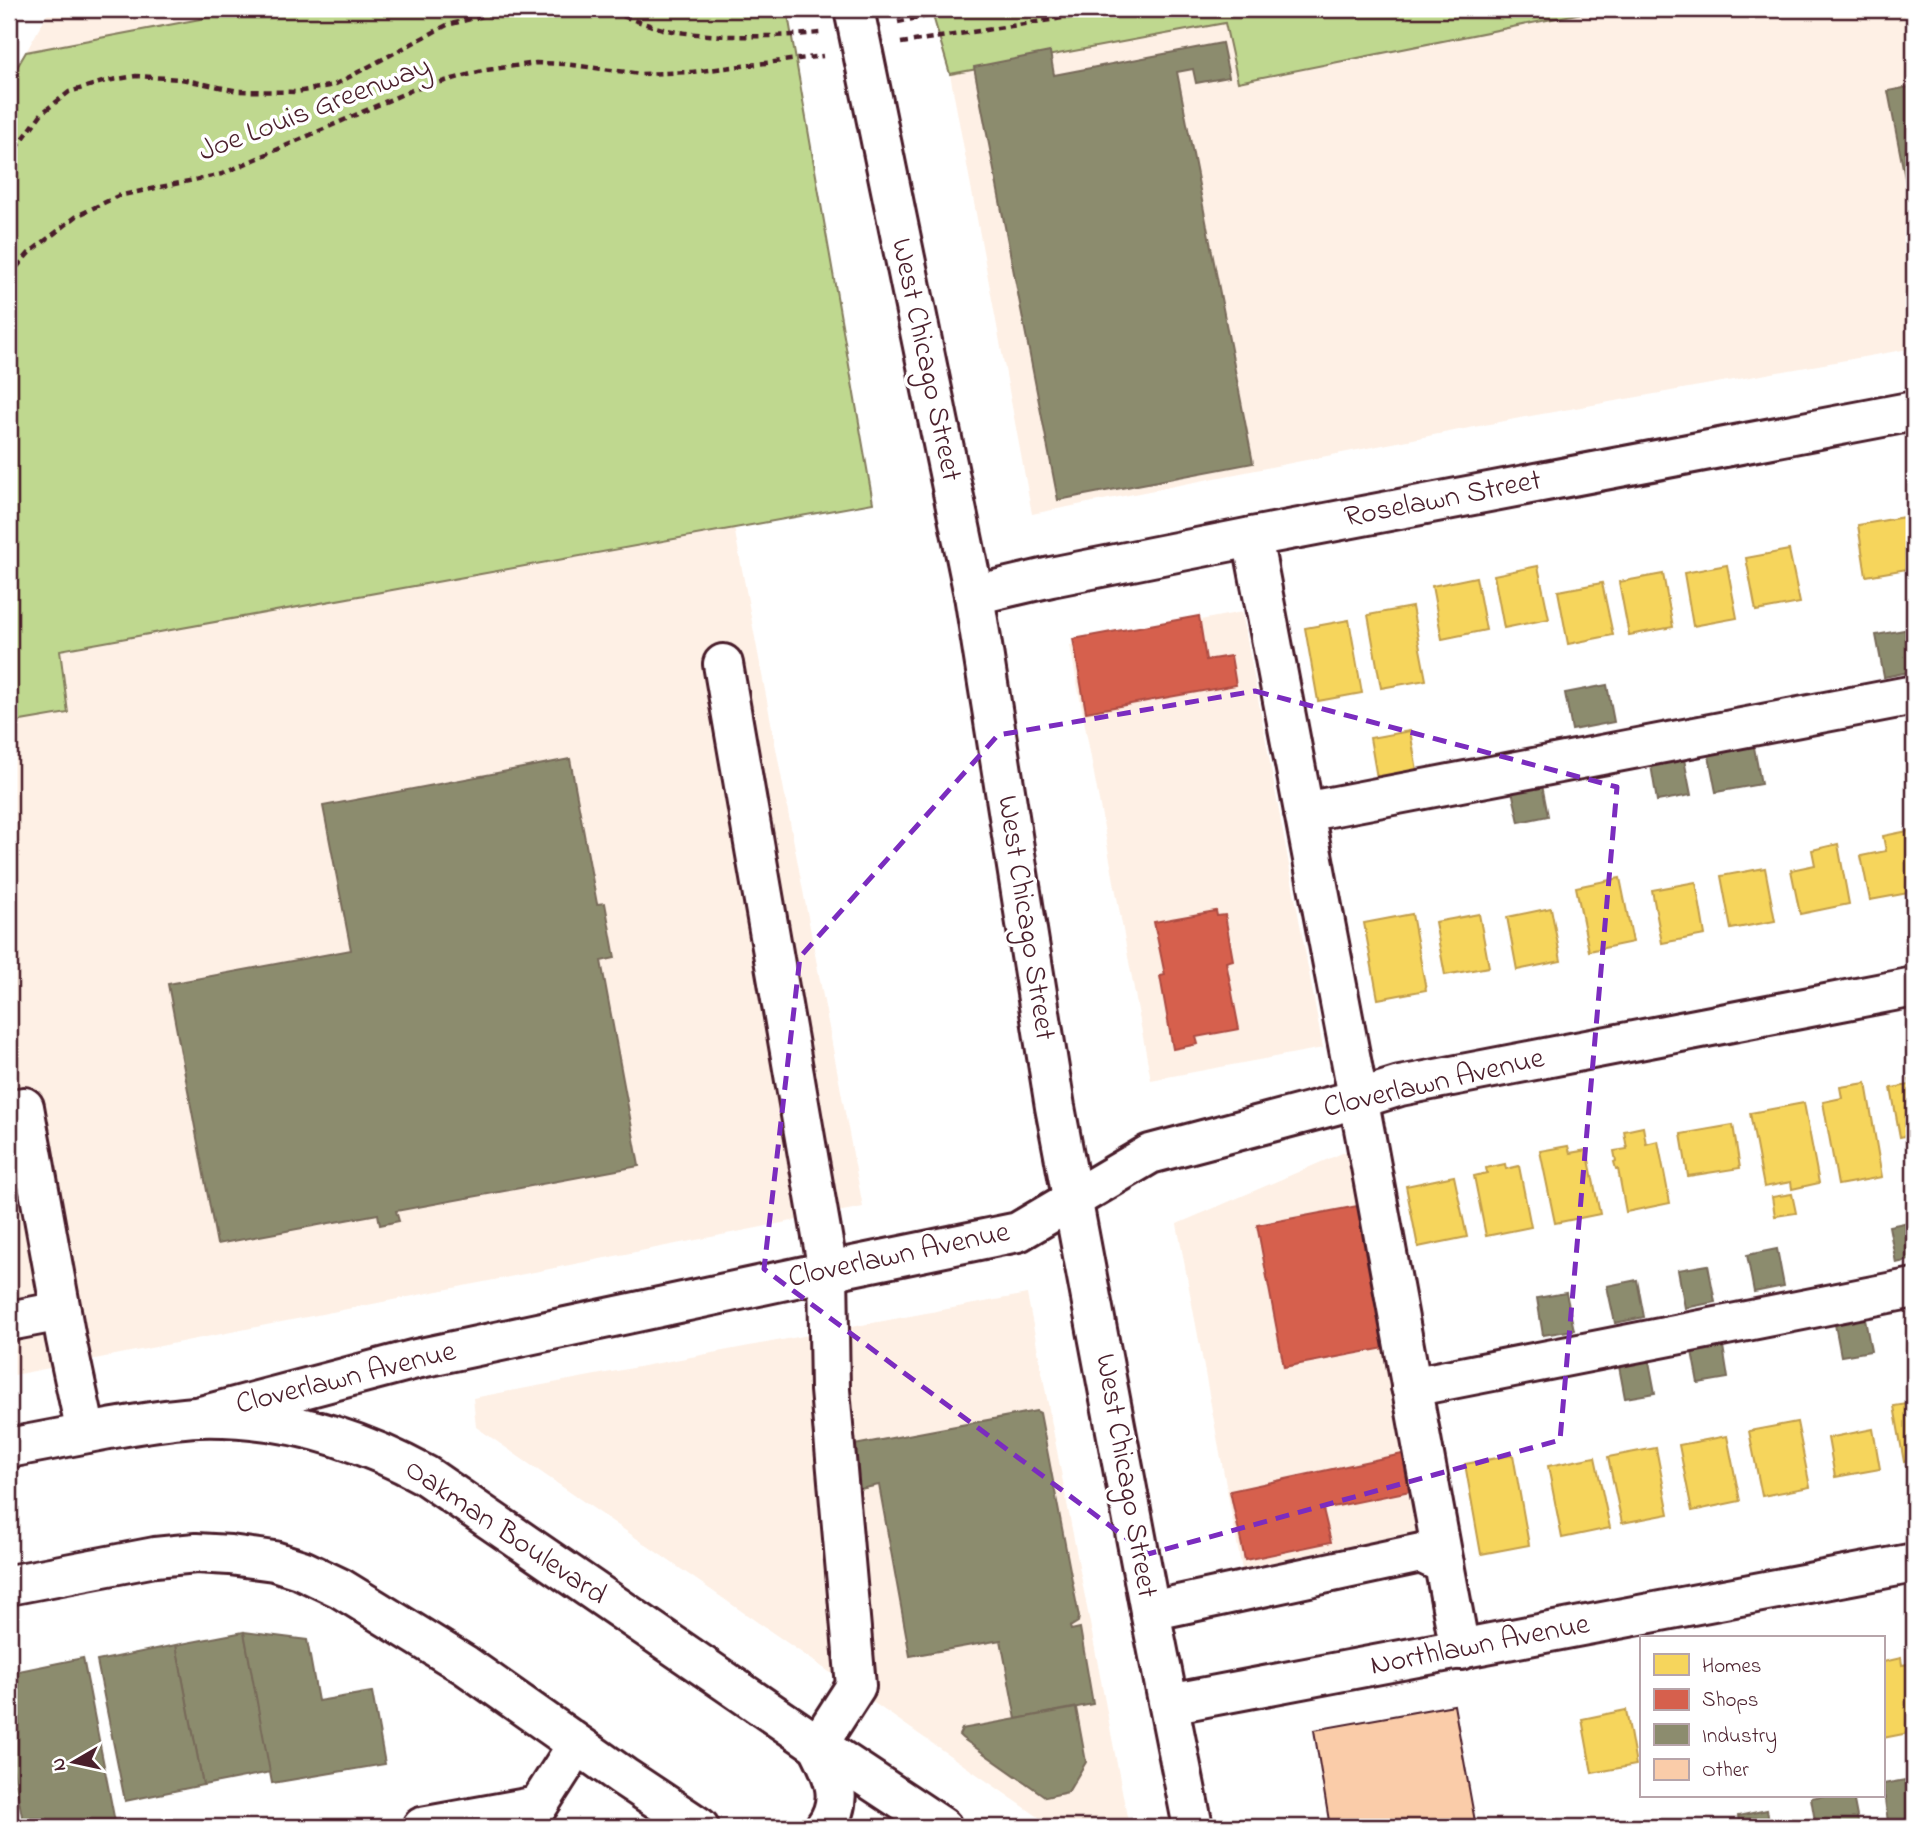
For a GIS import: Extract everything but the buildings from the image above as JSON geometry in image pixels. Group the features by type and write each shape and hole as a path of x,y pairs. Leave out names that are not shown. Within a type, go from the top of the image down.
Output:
{"street":[{"name":"West Chicago Street","path":"858,29 974,596 1053,1094 1193,1827"},
{"name":"Roselawn Street","path":"974,596 1051,577 1252,537 1914,411"},
{"path":"1252,537 1460,1650"},
{"path":"723,664 828,1271 830,1390 856,1686 818,1745 836,1786 835,1809 825,1827"},
{"path":"1304,812 1914,695"},
{"name":"Cloverlawn Avenue","path":"197,1417 416,1359 1018,1232 1150,1154 1400,1086 1914,987"},
{"path":"9,1110 24,1107 86,1433"},
{"path":"1411,1387 1914,1288"},
{"path":"9,1321 61,1311"},
{"name":"Oakman Boulevard","path":"9,1448 138,1424 197,1417 239,1418 295,1425 349,1440 425,1475 942,1827"},
{"path":"9,1585 155,1557 195,1553 274,1561 302,1570 340,1588 465,1665 699,1827"},
{"path":"1150,1611 1420,1553 1444,1564"},
{"name":"Northlawn Avenue","path":"1169,1704 1914,1563"},
{"path":"422,1827 538,1806 577,1745"}],"path":[{"name":"Joe Louis Greenway","path":"9,158 42,113 69,92 106,80 136,76 181,79 239,91 297,92 334,85 447,26 511,9"},
{"name":"Joe Louis Greenway","path":"600,9 677,32 755,37 858,29 962,9"},
{"name":"Joe Louis Greenway","path":"9,276 29,253 77,216 118,197 222,174 412,90 486,70 536,63 640,74 692,72 810,58 858,29 936,39 1121,9"}],"highlighted area":[{"path":"1255,691 1617,787 1560,1440 1148,1554 764,1269 800,957 998,735"}],"shaded area":[{"path":"50,9 253,9 26,52"},
{"path":"1602,9 1914,9 1914,348 1525,417 1032,514 950,74 1226,23 1239,82"},
{"path":"734,527 863,1207 9,1376 9,723 68,712 60,651"},
{"path":"1242,612 1323,1048 1151,1080 1070,645"},
{"path":"1347,1151 1419,1538 1242,1570 1177,1224"},
{"path":"1027,1294 1129,1827 1053,1827 476,1427 473,1398"}],"green space":[{"path":"253,9 787,9 873,503 60,650 68,713 9,723 9,81 26,52"},
{"path":"931,9 1602,9 1238,82 1225,23 950,74"}]}
